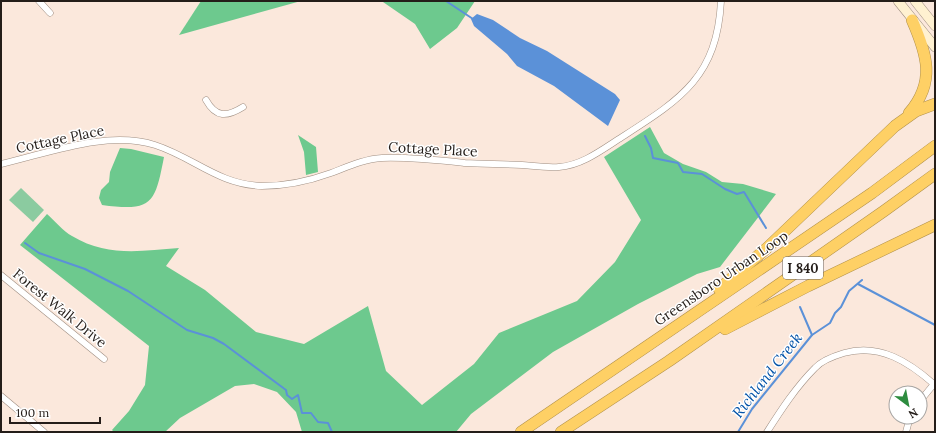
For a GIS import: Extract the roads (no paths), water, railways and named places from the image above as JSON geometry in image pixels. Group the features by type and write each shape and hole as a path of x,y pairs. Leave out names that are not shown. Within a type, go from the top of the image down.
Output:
{"highway":[{"path":"675,327 766,248 902,120 920,98 927,77 927,63 925,50 912,20"},
{"path":"902,120 916,111 935,104"},
{"name":"Greensboro Urban Loop","path":"522,432 872,193 935,146"},
{"name":"I 840","path":"561,432 669,360 884,212 935,174"},
{"path":"669,360 808,286 935,225"}],"main road":[{"path":"898,1 935,47"},
{"path":"915,1 935,26"}],"street":[{"path":"39,1 50,13"},
{"name":"Cottage Place","path":"1,164 77,146 104,141 122,141 153,145 173,153 219,177 237,183 262,186 304,181 348,166 379,158 405,157 466,163 560,167 577,162 598,152 661,112 690,87 704,68 713,48 719,26 721,1"},
{"path":"206,100 212,110 219,113 230,114 243,107"},
{"name":"Forest Walk Drive","path":"1,275 104,359"},
{"path":"766,432 815,367 834,356 854,350 886,352 921,372 934,385"},
{"path":"1,396 44,432"}],"water":[{"path":"477,14 493,20 520,38 547,51 615,94 620,100 608,126 554,86 517,66 507,54 474,26 471,19"}],"waterway":[{"path":"446,1 473,19"},
{"path":"645,136 651,148 653,158 678,163 683,172 702,174 725,189 737,194 744,192 766,228"},
{"path":"25,243 39,253 85,269 128,291 187,330 213,338 224,344 286,390 287,395 292,399 298,395 302,413 311,413 318,422 328,423 332,432"},
{"name":"Richland Creek","path":"738,432 752,409 812,335 830,323 835,313 841,307 849,291 862,280"},
{"path":"858,284 935,325"},
{"path":"800,307 812,335"}]}
